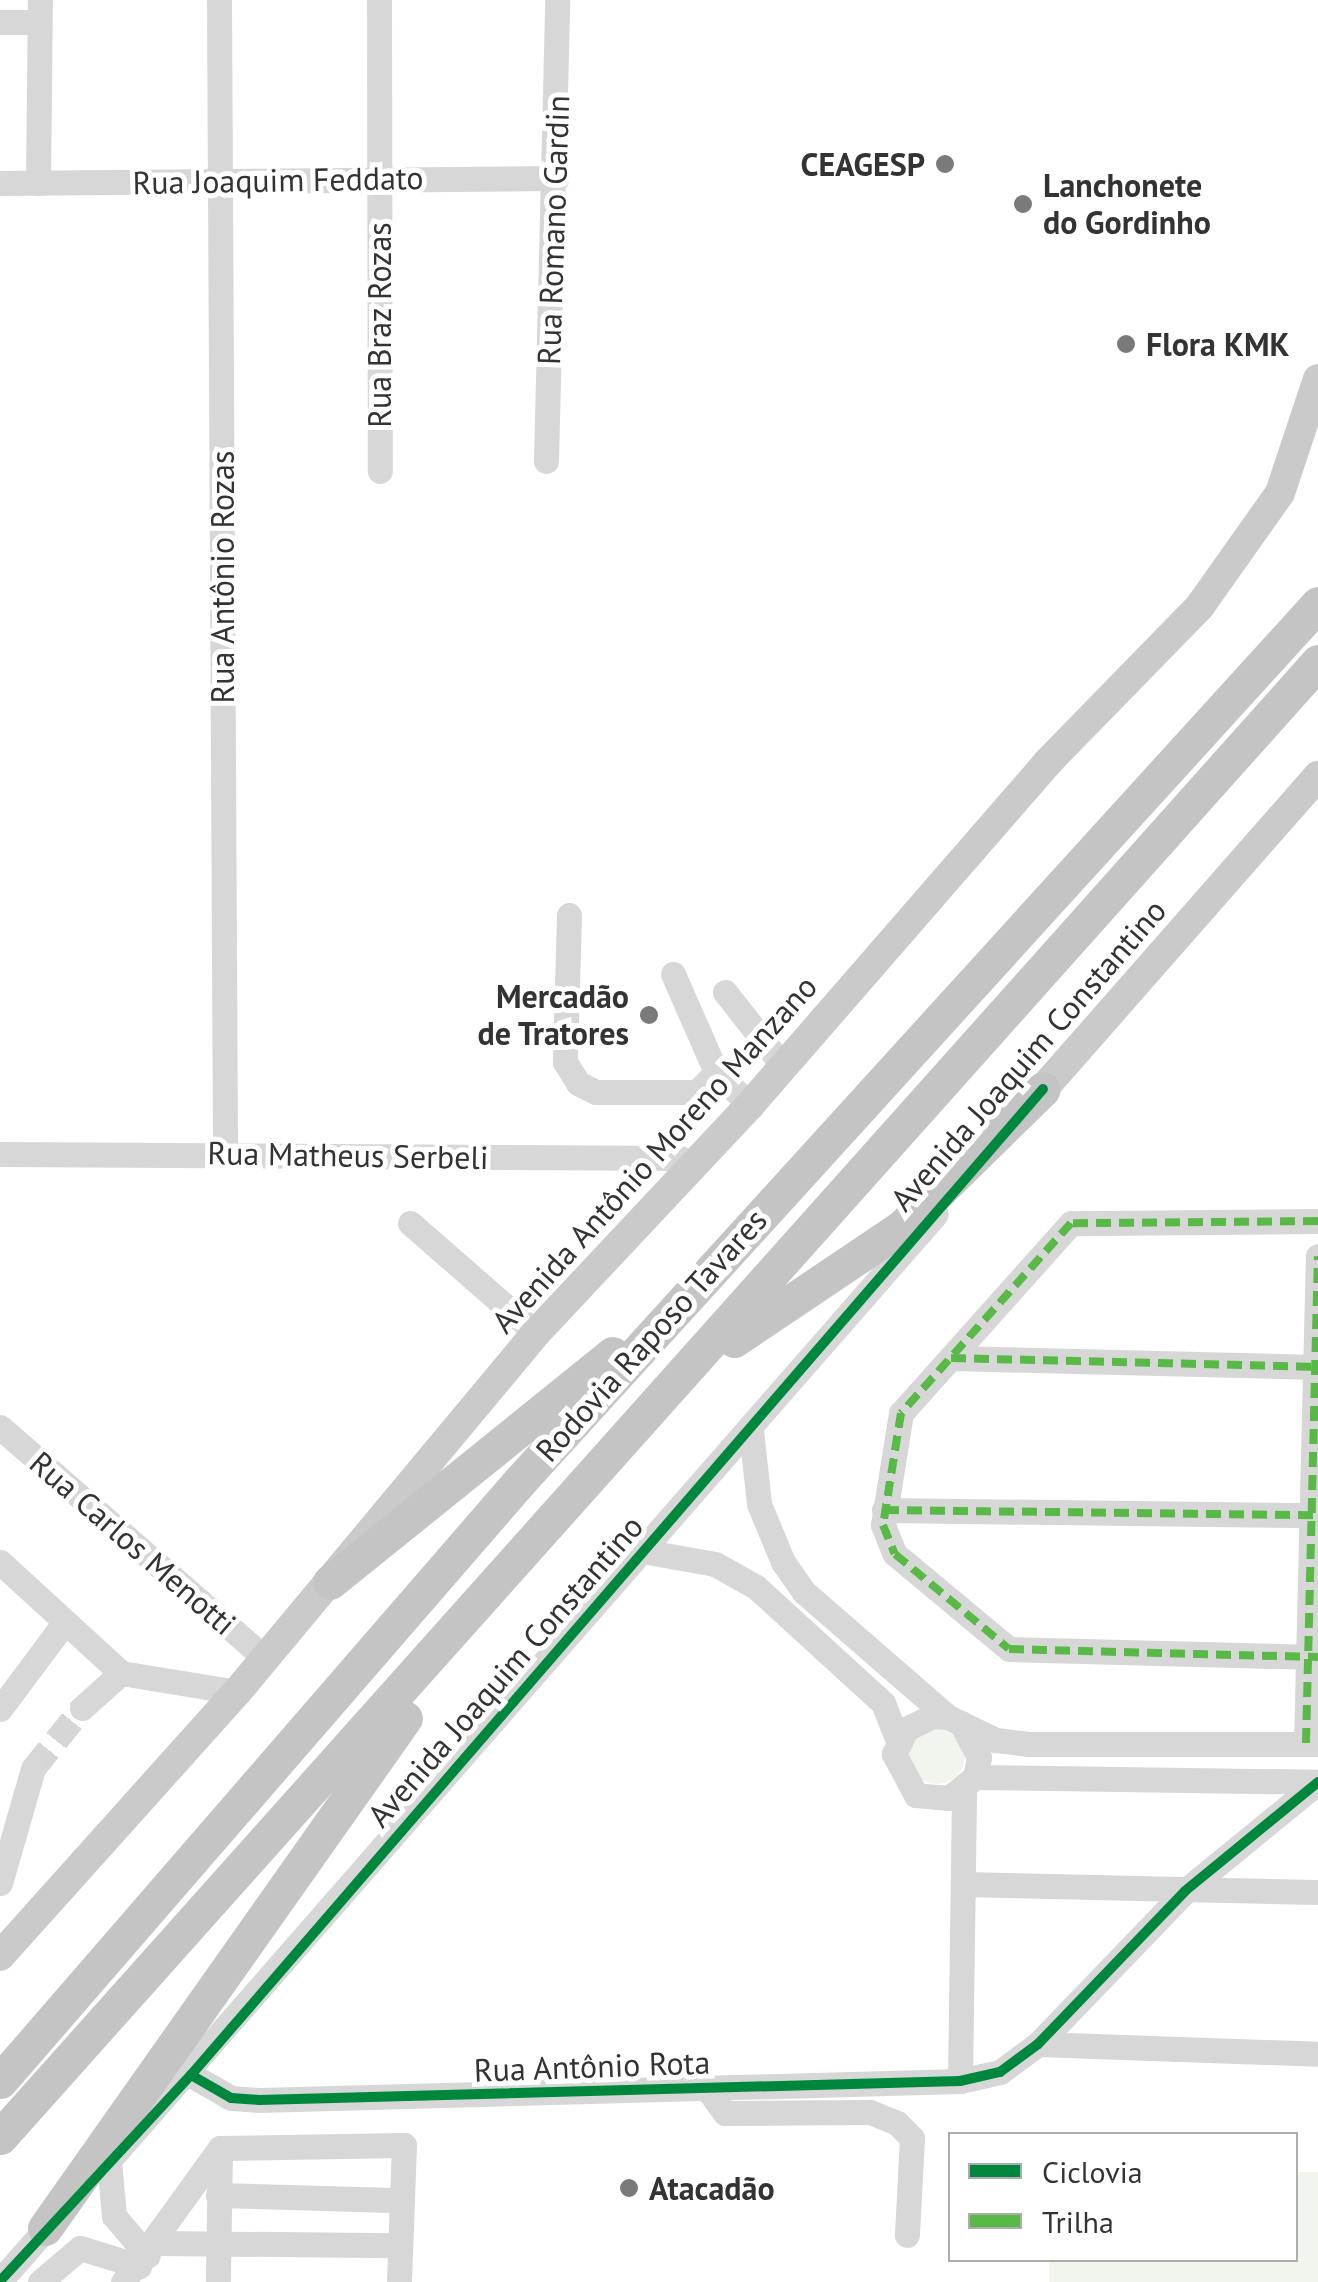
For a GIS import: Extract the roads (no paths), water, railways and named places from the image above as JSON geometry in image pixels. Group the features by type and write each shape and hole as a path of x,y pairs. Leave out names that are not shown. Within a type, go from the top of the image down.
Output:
{"highway":[{"name":"Rodovia Raposo Tavares","path":"0,2080 809,1160 1318,604"},
{"name":"Rodovia Raposo Tavares","path":"0,2137 494,1592 1318,662"},
{"path":"695,1365 902,1226 1043,1089"},
{"path":"330,1582 615,1352 809,1160"},
{"path":"45,2228 494,1592"}],"main road":[{"name":"Avenida Antônio Moreno Manzano","path":"0,1956 237,1692 536,1332 750,1105 1046,763 1200,606 1280,493 1318,378"},
{"name":"Avenida Joaquim Constantino","path":"1043,1089 1318,776"}],"street":[{"name":"Rua Antônio Rozas","path":"219,0 225,1154"},
{"name":"Rua Braz Rozas","path":"379,0 380,470"},
{"name":"Rua Romano Gardin","path":"546,461 556,178 556,0"},
{"path":"0,22 40,11 38,183"},
{"name":"Rua Joaquim Feddato","path":"0,183 556,178"},
{"path":"570,916 566,1062 578,1083 596,1092 696,1092 716,1072"},
{"path":"674,974 716,1072 750,1105"},
{"path":"726,992 783,1066"},
{"name":"Avenida Joaquim Constantino","path":"0,2281 45,2228 191,2075 1043,1089"},
{"name":"Rua Matheus Serbeli","path":"0,1154 680,1158 694,1166"},
{"path":"1312,1657 1009,1649 888,1546 884,1510 896,1423 1078,1221 1318,1221"},
{"path":"410,1223 536,1332"},
{"path":"898,1741 918,1720 954,1720 1028,1744 1312,1744 1318,1256"},
{"path":"952,1358 1316,1367"},
{"name":"Rua Carlos Menotti","path":"0,1427 266,1658"},
{"path":"751,1430 759,1504 783,1562 804,1592 954,1720 979,1757 969,1783 962,1884 960,2081"},
{"path":"884,1510 1316,1515"},
{"path":"642,1550 715,1564 756,1587 883,1703 898,1741 896,1770 916,1795 969,1783 1318,1782"},
{"path":"0,1562 122,1673 237,1692"},
{"path":"0,1709 64,1623"},
{"path":"82,1708 122,1673"},
{"path":"0,1883 8,1814 33,1769"},
{"path":"1038,2044 1185,1891 1318,1782"},
{"path":"962,1884 1318,1892"},
{"path":"1038,2044 1318,2054"},
{"name":"Rua Antônio Rota","path":"191,2075 232,2098 259,2100 960,2081 1000,2072 1038,2044"},
{"path":"706,2088 726,2113 870,2112 898,2123 912,2138 906,2235"},
{"path":"220,2148 404,2145 399,2282"},
{"path":"141,2262 220,2148"},
{"path":"218,2282 220,2148"},
{"path":"109,2161 114,2216 141,2262"},
{"path":"218,2195 402,2200"},
{"path":"40,2282 80,2248 141,2262 219,2244 400,2245"}],"tunnel":[{"path":"33,1769 82,1708"}],"place":[{"name":"CEAGESP","path":"945,164"},
{"name":"Lanchonete do Gordinho","path":"1023,204"},
{"name":"Flora KMK","path":"1126,344"},
{"name":"Mercadão de Tratores","path":"649,1015"},
{"name":"Atacadão","path":"629,2188"}]}
